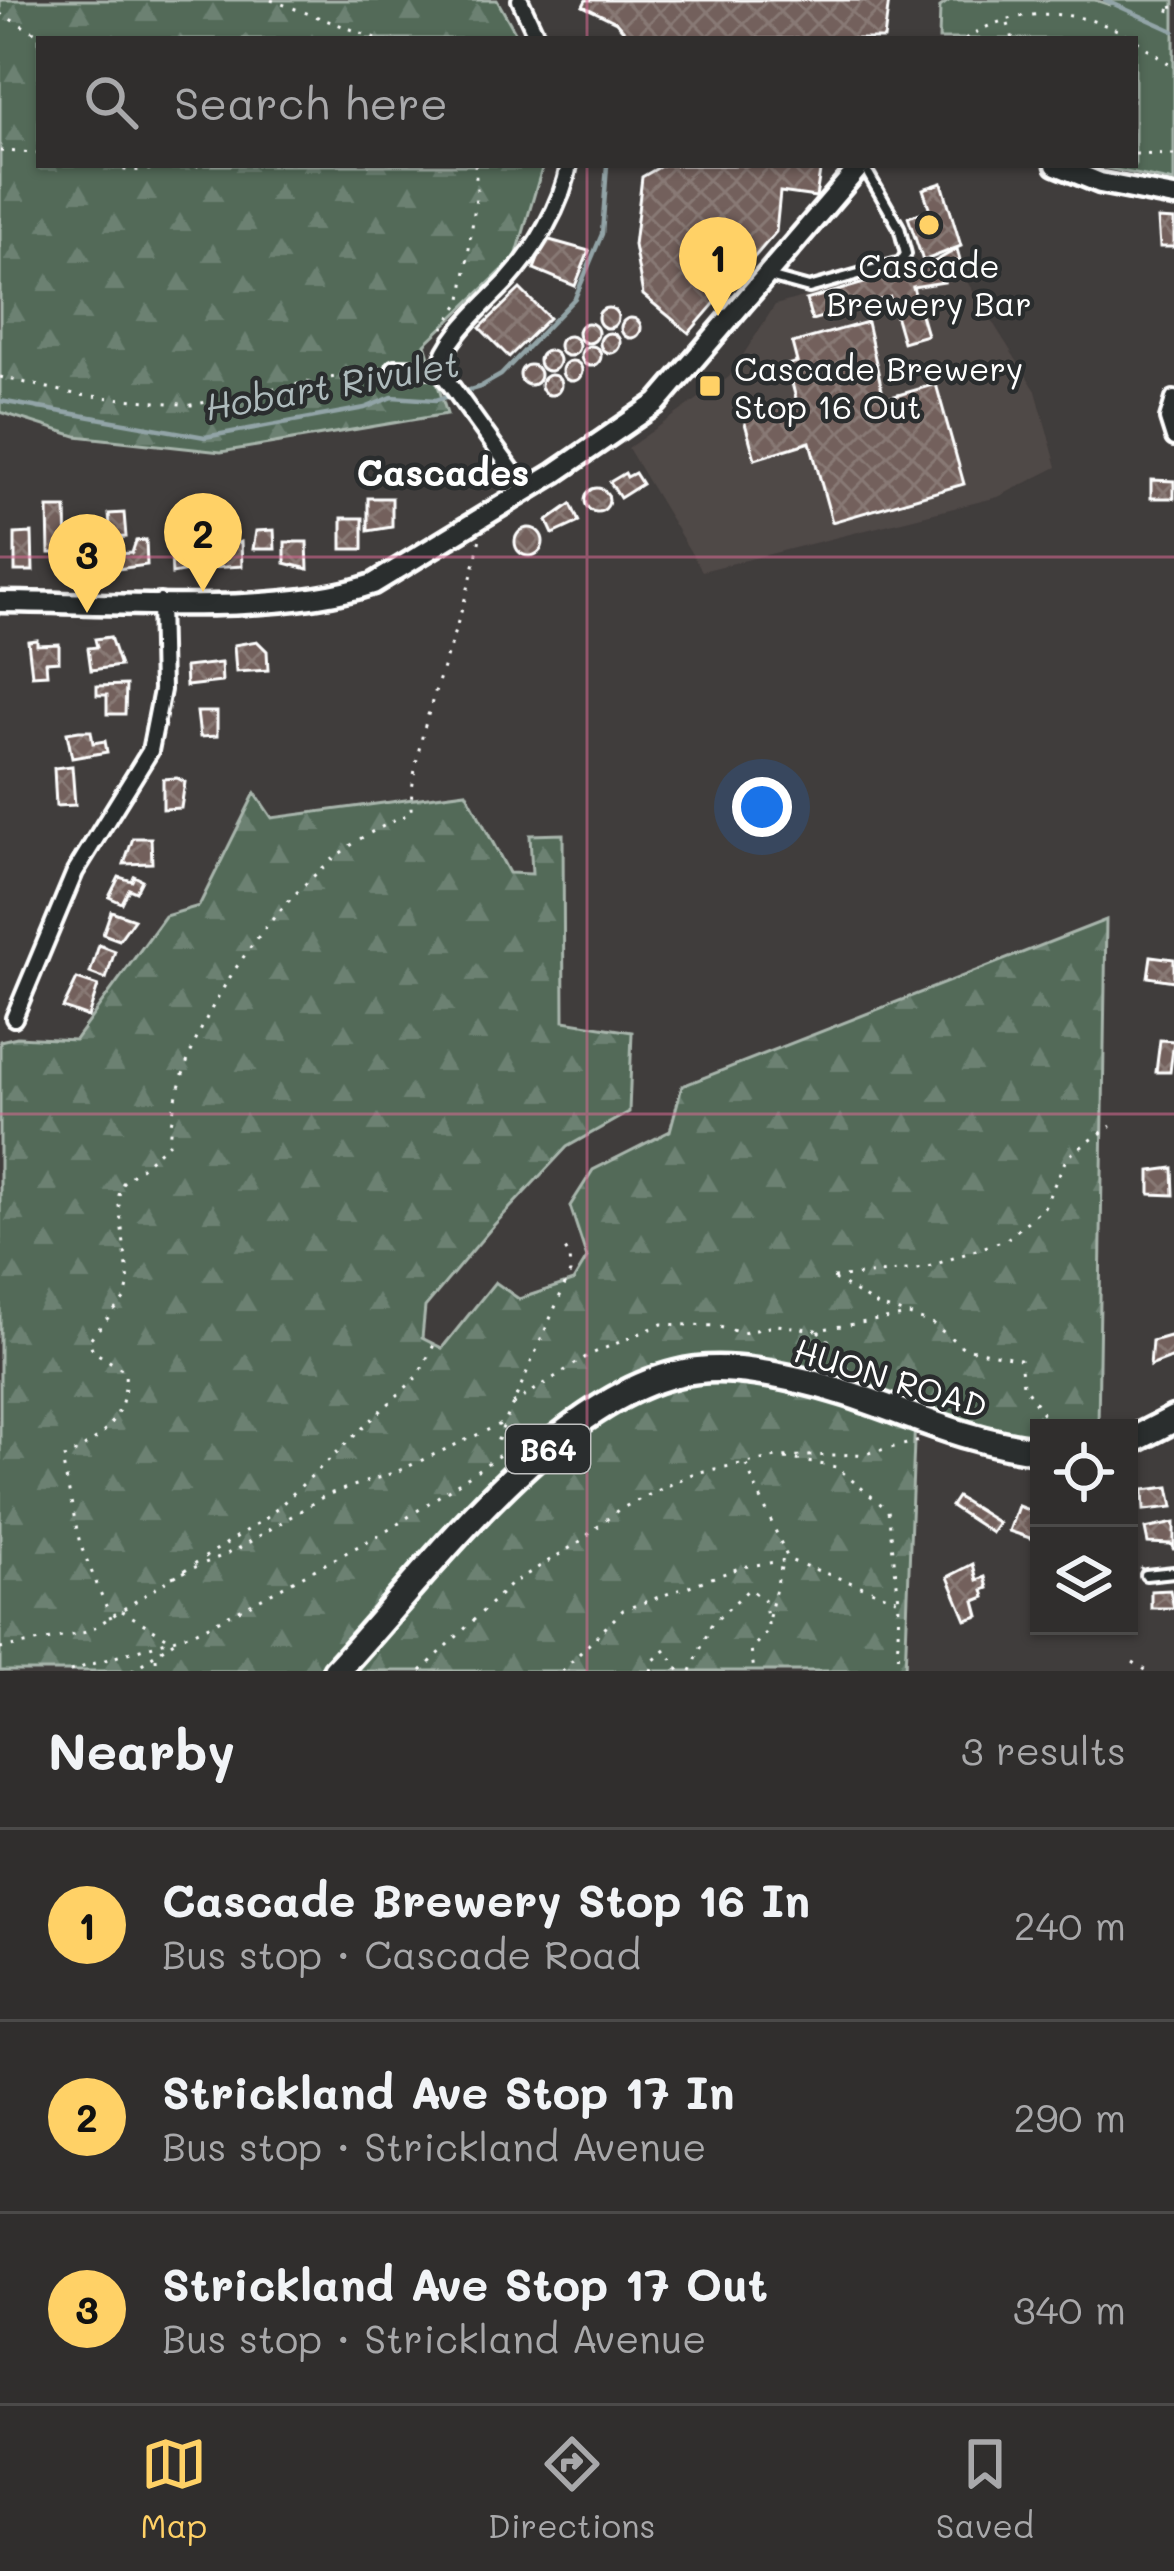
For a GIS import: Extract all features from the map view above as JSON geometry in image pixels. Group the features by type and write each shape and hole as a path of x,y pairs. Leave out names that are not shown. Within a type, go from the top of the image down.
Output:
{"main road":[{"name":"HUON ROAD","path":"336,1671 520,1473 606,1405 658,1379 714,1369 773,1375 950,1429 1030,1448"},
{"path":"1138,1445 1174,1419"}],"street":[{"path":"520,0 537,36"},
{"path":"440,369 449,347 521,263 555,208 568,168"},
{"path":"1064,168 1112,186 1174,197"},
{"path":"0,602 160,602 345,594 392,574 657,403 865,170"},
{"path":"395,368 440,369"},
{"path":"440,369 527,491"},
{"path":"1174,399 1168,419 1174,438"},
{"path":"14,1018 84,853 150,751 162,689 160,602"}],"lane":[{"path":"769,277 808,288 901,262 906,254 902,234 865,170"},
{"path":"1146,1575 1174,1571"}],"path":[{"path":"271,0 305,17 368,36"},
{"path":"972,36 1007,22 1066,13 1101,21 1128,36"},
{"path":"0,14 41,36"},
{"path":"1007,22 1012,36"},
{"path":"1138,42 1174,67"},
{"path":"0,151 36,153"},
{"path":"1138,154 1174,155"},
{"path":"115,168 153,168"},
{"path":"449,347 442,328 462,299 478,190 475,168"},
{"path":"0,377 79,395 191,405 395,368"},
{"path":"110,1618 80,1544 62,1459 105,1434 126,1390 124,1371 93,1351 89,1340 125,1298 129,1283 127,1232 118,1198 123,1183 169,1143 177,1092 207,1020 244,954 351,845 411,812 411,768 455,640 482,531"},
{"path":"1047,1419 1022,1385 1020,1359 964,1348 933,1324 878,1306 832,1278 925,1268 1007,1239 1044,1207 1067,1157 1111,1126"},
{"path":"70,1671 179,1636 392,1528 507,1448 497,1443 570,1274 569,1255 561,1243"},
{"path":"513,1404 589,1355 662,1324 715,1326 743,1333 777,1325 817,1330 909,1316"},
{"path":"817,1330 837,1348 852,1379"},
{"path":"0,1648 87,1632 282,1504 418,1376 437,1339"},
{"path":"161,1582 238,1549 326,1496 396,1472 506,1422"},
{"path":"421,1671 512,1584 578,1543 592,1526 694,1473 777,1456 864,1454 908,1446 950,1429"},
{"path":"777,1456 836,1468 889,1510 899,1600 897,1671"},
{"path":"746,1465 785,1561 768,1619"},
{"path":"1132,1527 1132,1556 1146,1575"},
{"path":"562,1671 623,1610 742,1567 785,1561 899,1600"},
{"path":"691,1671 711,1625 749,1588 764,1599 769,1630 751,1649 754,1671"},
{"path":"121,1610 170,1639"},
{"path":"132,1671 179,1636"},
{"path":"652,1671 654,1660 666,1650 679,1671"},
{"path":"156,1657 157,1671"},
{"path":"1133,1662 1147,1671"}],"shaded area":[{"path":"920,263 959,269 1036,391 1057,467 998,497 702,571 628,448 729,377 775,305"}],"green space":[{"path":"0,0 497,0 517,36 36,36 36,168 542,168 516,257 425,344 447,414 221,452 76,436 0,412"},
{"path":"950,0 1095,0 1110,5 1112,0 1174,0 1174,182 1106,168 1138,168 1138,36 939,36 940,7"},
{"path":"466,792 509,873 532,874 530,835 563,834 564,1021 632,1032 629,1112 567,1147 425,1307 422,1338 442,1348 495,1282 519,1299 573,1281 587,1258 570,1206 593,1170 670,1131 682,1086 1106,920 1098,1419 1030,1419 1030,1448 915,1417 905,1671 0,1671 0,1041 17,1037 75,1040 165,916 199,906 255,793 272,818"}],"building":[{"path":"586,0 889,0 884,36 628,36 616,22 583,6"},
{"path":"658,168 821,168 816,197 780,192 776,232 689,333 643,295 634,245 642,177"},
{"path":"942,183 961,246 923,261 908,217 930,210 923,189"},
{"path":"1158,219 1174,220 1174,247 1160,247"},
{"path":"546,239 589,251 575,286 534,269"},
{"path":"957,249 960,260 940,270 944,282 913,287 927,335 903,342 890,297 812,320 806,300 932,263"},
{"path":"520,289 549,318 509,357 480,328"},
{"path":"608,308 618,318 608,328 598,318"},
{"path":"631,318 641,328 631,338 621,328"},
{"path":"867,322 884,399 936,384 964,484 832,522 810,442 755,459 743,416 797,402 787,365 797,362 792,343"},
{"path":"588,323 598,333 588,343 578,333"},
{"path":"610,333 620,343 610,353 600,343"},
{"path":"569,336 579,346 569,356 559,346"},
{"path":"591,346 601,356 591,366 581,356"},
{"path":"549,351 559,361 549,371 539,361"},
{"path":"572,361 582,371 572,381 562,371"},
{"path":"530,365 540,375 530,385 520,375"},
{"path":"551,375 561,385 551,395 541,385"},
{"path":"625,473 627,477 635,473 642,484 620,498 610,482"},
{"path":"1151,480 1174,481 1174,498 1151,498"},
{"path":"597,488 609,500 597,512 585,500"},
{"path":"368,498 392,498 392,527 368,531"},
{"path":"571,504 579,522 553,534 547,521"},
{"path":"48,508 66,508 67,553 49,553"},
{"path":"124,513 126,537 111,538 109,514"},
{"path":"342,518 363,518 363,549 342,549"},
{"path":"529,528 539,532 543,542 539,552 529,556 519,552 515,542 519,532"},
{"path":"274,530 275,549 253,549 256,531"},
{"path":"32,533 33,571 15,571 15,534"},
{"path":"146,540 147,565 117,569 116,554 132,553 136,541"},
{"path":"241,542 242,566 210,568 210,550"},
{"path":"285,542 307,542 308,569 285,563"},
{"path":"100,543 108,547 109,565 91,560 91,568 82,568 81,550"},
{"path":"202,551 203,568 172,574 171,554"},
{"path":"110,637 120,666 91,670 88,648 97,647 95,639"},
{"path":"37,640 37,645 59,644 59,661 46,662 47,674 32,675 28,641"},
{"path":"257,641 267,651 268,670 236,672 234,645"},
{"path":"221,663 222,682 186,686 185,667"},
{"path":"126,685 125,714 107,714 107,695 97,695 97,686"},
{"path":"197,712 217,712 217,736 200,737"},
{"path":"91,731 93,743 105,741 107,752 72,758 67,733"},
{"path":"72,766 75,805 56,806 54,768"},
{"path":"163,779 185,782 181,808 163,809"},
{"path":"133,838 151,838 152,863 124,864"},
{"path":"134,876 142,880 136,892 129,889 122,903 109,897 119,877 132,881"},
{"path":"111,911 134,919 119,940 103,934"},
{"path":"99,945 115,951 106,979 90,973"},
{"path":"1151,956 1174,959 1174,981 1148,977"},
{"path":"77,979 98,986 88,1017 63,1008"},
{"path":"1160,1040 1174,1041 1170,1072 1156,1072"},
{"path":"1173,1168 1174,1195 1150,1194 1150,1171"},
{"path":"1174,1337 1174,1357 1150,1366 1152,1341"},
{"path":"1169,1487 1173,1507 1144,1510 1143,1490"},
{"path":"957,1497 999,1523 992,1533 951,1506"},
{"path":"1018,1506 1030,1511 1030,1538 1009,1531"},
{"path":"1174,1523 1174,1550 1171,1544 1148,1543 1145,1529"},
{"path":"973,1564 977,1580 985,1577 988,1588 983,1590 985,1597 975,1601 979,1616 966,1620 948,1577"},
{"path":"1170,1590 1174,1608 1151,1608 1151,1591"}],"waterway":[{"name":"Hobart Rivulet","path":"1105,0 1174,31"},
{"name":"Hobart Rivulet","path":"0,401 205,437 365,408 392,397 436,400 480,387 501,375 575,298 602,234 607,168"}],"place":[{"name":"Cascade Brewery Bar","path":"929,225"},
{"name":"Cascade Brewery Stop 16 In","path":"718,316"},
{"name":"Cascade Brewery Stop 16 Out","path":"710,386"},
{"name":"Strickland Ave Stop 17 In","path":"203,592"},
{"name":"Strickland Ave Stop 17 Out","path":"87,613"}],"district":[{"name":"Cascades","path":"443,471"}]}
